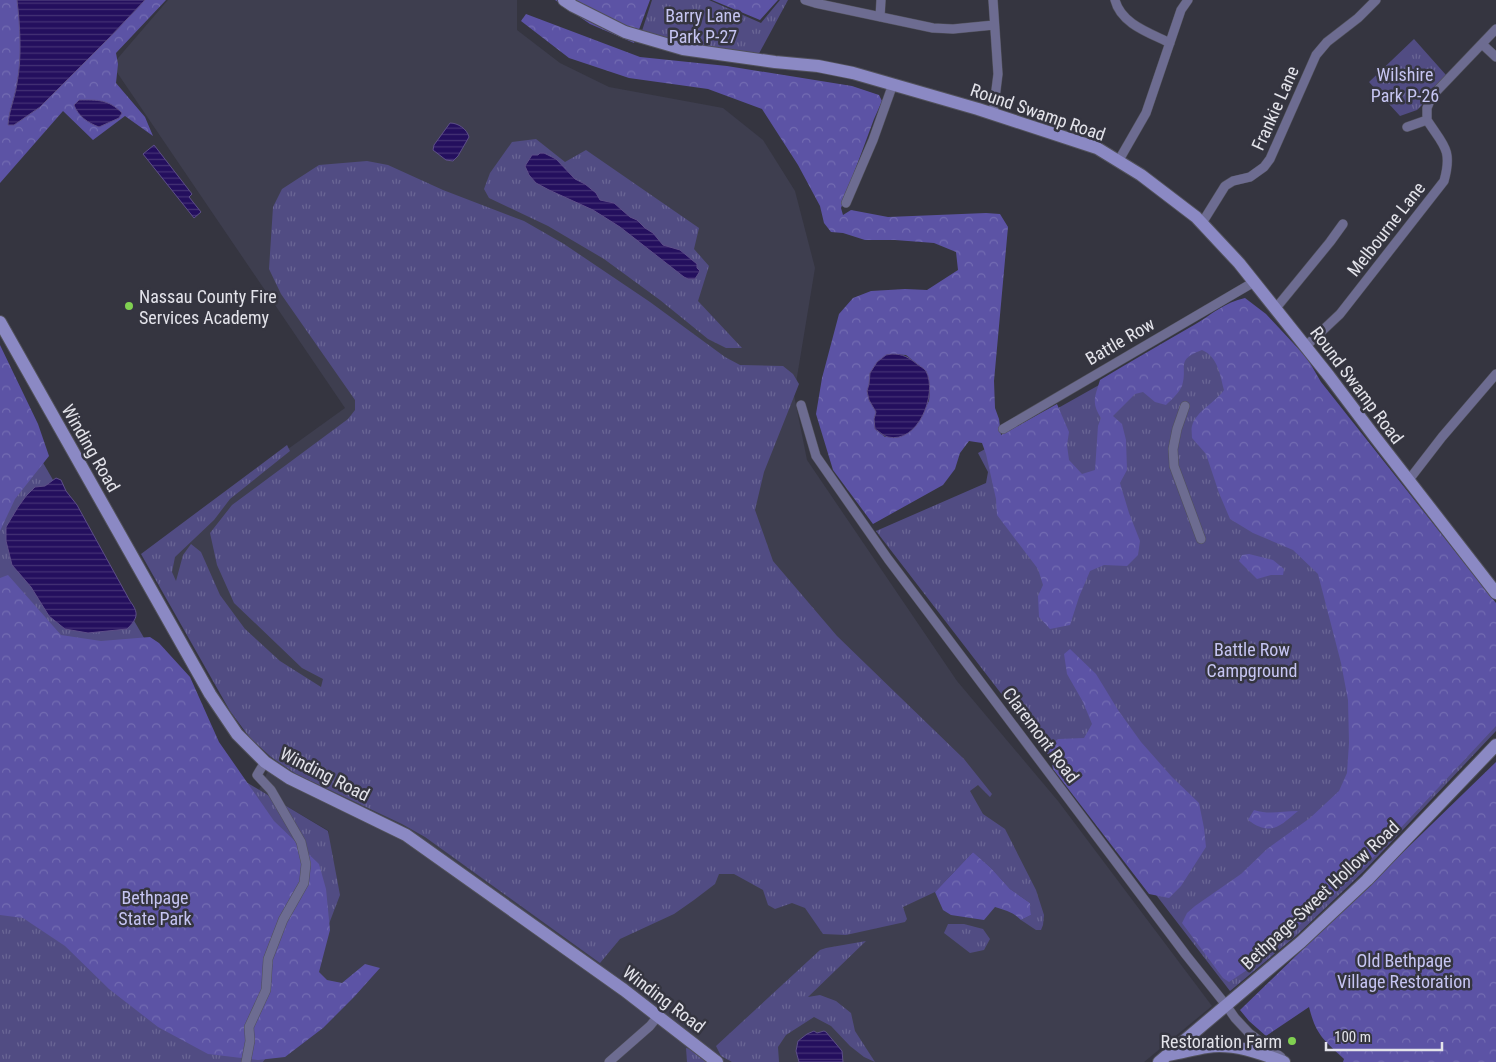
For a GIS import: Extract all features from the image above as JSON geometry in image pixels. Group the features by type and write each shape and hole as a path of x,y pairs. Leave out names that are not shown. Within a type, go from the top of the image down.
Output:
{"main road":[{"name":"Round Swamp Road","path":"564,0 625,32 683,49 818,66 853,73 993,114 1097,148 1119,160 1165,192 1196,217 1239,263 1306,346 1496,593"},
{"name":"Winding Road","path":"0,322 210,694 237,734 264,762 289,778 406,835 658,1016 717,1062"},
{"name":"Bethpage-Sweet Hollow Road","path":"1162,1059 1302,942 1367,880 1496,745"},
{"path":"1162,1059 1208,1047 1230,1046 1261,1053 1286,1062"}],"street":[{"path":"805,0 933,28 953,29 994,25"},
{"path":"880,17 882,0"},
{"path":"992,0 998,74 993,114"},
{"path":"1115,0 1125,18 1134,25 1170,43"},
{"path":"1119,160 1146,113 1181,10 1188,0"},
{"name":"Frankie Lane","path":"1202,223 1224,186 1233,181 1250,177 1264,167 1276,149 1316,55 1327,42 1358,18 1376,0"},
{"path":"1407,127 1427,120 1432,96 1496,30"},
{"path":"1482,44 1496,57"},
{"path":"846,203 873,140 893,84"},
{"name":"Melbourne Lane","path":"1306,346 1340,314 1444,181 1448,166 1446,148 1427,120"},
{"path":"1276,308 1343,224"},
{"name":"Battle Row","path":"1003,429 1254,282"},
{"path":"1408,481 1442,436 1496,374"},
{"name":"Claremont Road","path":"801,405 816,456 888,559 1235,1018 1249,1033 1286,1062"},
{"path":"1185,406 1176,429 1173,449 1174,466 1201,539"},
{"path":"246,1062 250,1041 250,1027 266,990 268,959 283,920 304,883 306,864 301,842 271,790 257,775 264,762"},
{"path":"609,1062 650,1026 658,1016"}],"shaded area":[{"path":"17,0 145,0 40,107 14,125 8,125 20,63 20,31"},
{"path":"168,0 517,0 517,30 560,63 609,87 723,108 763,140 795,191 815,268 794,395 807,460 957,681 1058,801 1212,1006 1144,1062 263,1062 305,1005 329,831 259,790 277,752 142,554 345,408 112,65"},
{"path":"79,100 102,101 117,108 122,113 119,118 99,127 87,121 78,113 74,105"},
{"path":"450,123 462,127 469,137 453,161 446,160 433,150 434,145"},
{"path":"154,145 192,194 189,197 201,212 194,218 143,154"},
{"path":"540,153 556,159 575,179 596,193 600,200 614,203 653,233 663,245 680,250 697,264 697,268 700,271 695,279 684,277 620,227 593,210 536,183 529,175 525,166 532,155"},
{"path":"892,354 911,359 926,371 929,381 927,404 923,415 908,433 899,437 888,437 875,429 874,419 876,412 869,400 867,391 870,373 877,362 886,355"},
{"path":"56,478 61,480 66,491 77,505 135,609 135,618 127,629 88,633 65,629 49,616 31,587 12,565 6,541 6,527 18,507 35,487 45,486"},
{"path":"814,1031 817,1033 826,1032 842,1051 843,1062 799,1062 796,1051 798,1041"}],"green space":[{"path":"0,0 17,0 20,62 8,125 13,125 40,107 145,0 166,0 116,53 118,64 116,83 145,117 153,136 125,116 93,140 63,111 0,183"},
{"path":"555,0 650,0 634,43 590,24"},
{"name":"Barry Lane Park P-27","path":"652,0 709,0 761,23 780,0 788,0 756,59 640,37"},
{"path":"712,0 778,0 760,20"},
{"path":"526,14 640,57 727,66 852,86 879,95 882,101 841,208 843,215 851,210 888,217 1000,214 1008,227 994,381 995,408 999,419 1001,435 1057,404 1069,432 1067,445 1069,460 1082,474 1095,470 1098,426 1101,418 1096,408 1095,399 1100,380 1225,306 1245,298 1266,314 1307,358 1321,382 1496,603 1496,726 1366,865 1247,970 1229,982 1223,978 1182,923 1187,913 1241,874 1267,849 1310,818 1339,791 1347,773 1349,743 1348,700 1341,663 1318,574 1293,550 1253,533 1230,519 1206,454 1192,438 1192,427 1197,416 1224,390 1218,367 1212,357 1202,350 1188,357 1184,364 1182,386 1166,405 1155,402 1143,392 1135,394 1113,416 1122,424 1126,440 1127,470 1120,483 1140,541 1138,555 1127,566 1104,565 1090,571 1070,625 1050,629 1039,617 1038,596 1043,585 1038,569 997,515 996,499 982,443 969,441 960,453 955,469 943,485 873,524 833,470 816,414 822,378 839,314 853,298 871,291 927,290 958,270 956,252 934,243 865,240 843,233 831,232 824,223 820,206 798,165 762,109 708,89 629,78 569,58 521,21","holes":["886,355 906,355 926,371 930,388 929,401 913,429 885,437 875,429 874,419 876,412 867,392 870,373"]},
{"name":"Wilshire Park P-26","path":"1414,39 1446,75 1428,93 1417,110 1400,116 1369,82"},
{"path":"536,139 565,162 586,150 699,228 694,249 709,266 698,301 742,348 726,348 708,339 660,300 604,259 548,226 489,198 484,189 490,173 512,142"},
{"path":"367,161 388,165 443,190 524,221 564,244 650,302 725,357 740,365 783,366 793,374 799,384 764,472 755,510 773,561 837,636 964,759 992,794 990,797 978,785 970,791 983,814 1005,829 1036,890 1044,915 1041,930 1036,930 1021,920 1031,915 1030,903 1010,889 973,852 935,892 903,907 907,919 905,922 846,935 823,934 805,908 792,903 775,909 768,905 763,890 734,874 719,874 715,884 674,914 620,939 600,963 425,837 402,824 296,774 271,757 250,738 230,711 141,554 287,445 290,451 230,499 214,520 175,557 172,572 176,581 183,555 191,544 201,552 220,595 245,629 280,661 321,687 323,679 302,668 234,603 217,565 210,533 232,505 348,419 355,410 355,400 281,294 269,269 273,207 282,189 319,165"},
{"name":"Battle Row Campground","path":"1243,304 1496,611 1496,731 1364,871 1297,935 1230,991 876,531 986,483 988,472 978,453"},
{"path":"0,345 38,424 49,456 15,499 0,531"},
{"name":"Bethpage State Park","path":"0,388 189,716 226,770 328,831 340,895 314,963 305,1005 263,1062 0,1062"},
{"path":"1249,554 1273,560 1284,569 1283,575 1271,575 1257,579 1239,561 1242,555"},
{"name":"Bethpage State Park","path":"8,575 61,635 101,641 150,637 159,643 190,677 219,742 274,821 319,864 326,889 330,930 319,972 327,980 342,983 365,964 380,968 323,1028 285,1057 258,1060 208,1054 158,1027 109,989 65,946 23,918 0,915 0,578"},
{"path":"1070,649 1096,674 1118,710 1141,742 1172,777 1199,803 1206,847 1181,886 1169,898 1149,894 1053,769 1049,747 1058,739 1084,738 1092,724 1083,702 1067,674 1064,654"},
{"name":"Old Bethpage Village Restoration","path":"1496,762 1496,1062 1343,1062 1344,1059 1321,1036 1314,1024 1309,1007 1266,1036 1249,1021 1240,1010"},
{"path":"1254,810 1270,813 1298,811 1280,825 1269,829 1248,820"},
{"path":"973,852 1010,889 1030,903 1031,915 1021,920 1006,910 995,907 984,920 951,915 943,910 935,892"},
{"path":"948,924 964,924 983,929 990,939 984,950 970,953 944,933"},
{"path":"866,941 808,997 820,995 836,1001 851,1013 855,1031 875,1062 864,1057 850,1046 831,1026 814,1017 786,1035 778,1047 779,1062 732,1062 721,1056 716,1046 820,950"},
{"path":"686,1048 692,1049 707,1062 687,1062"}],"place":[{"name":"Nassau County Fire Services Academy","path":"129,306"},
{"name":"Restoration Farm","path":"1292,1041"}]}
